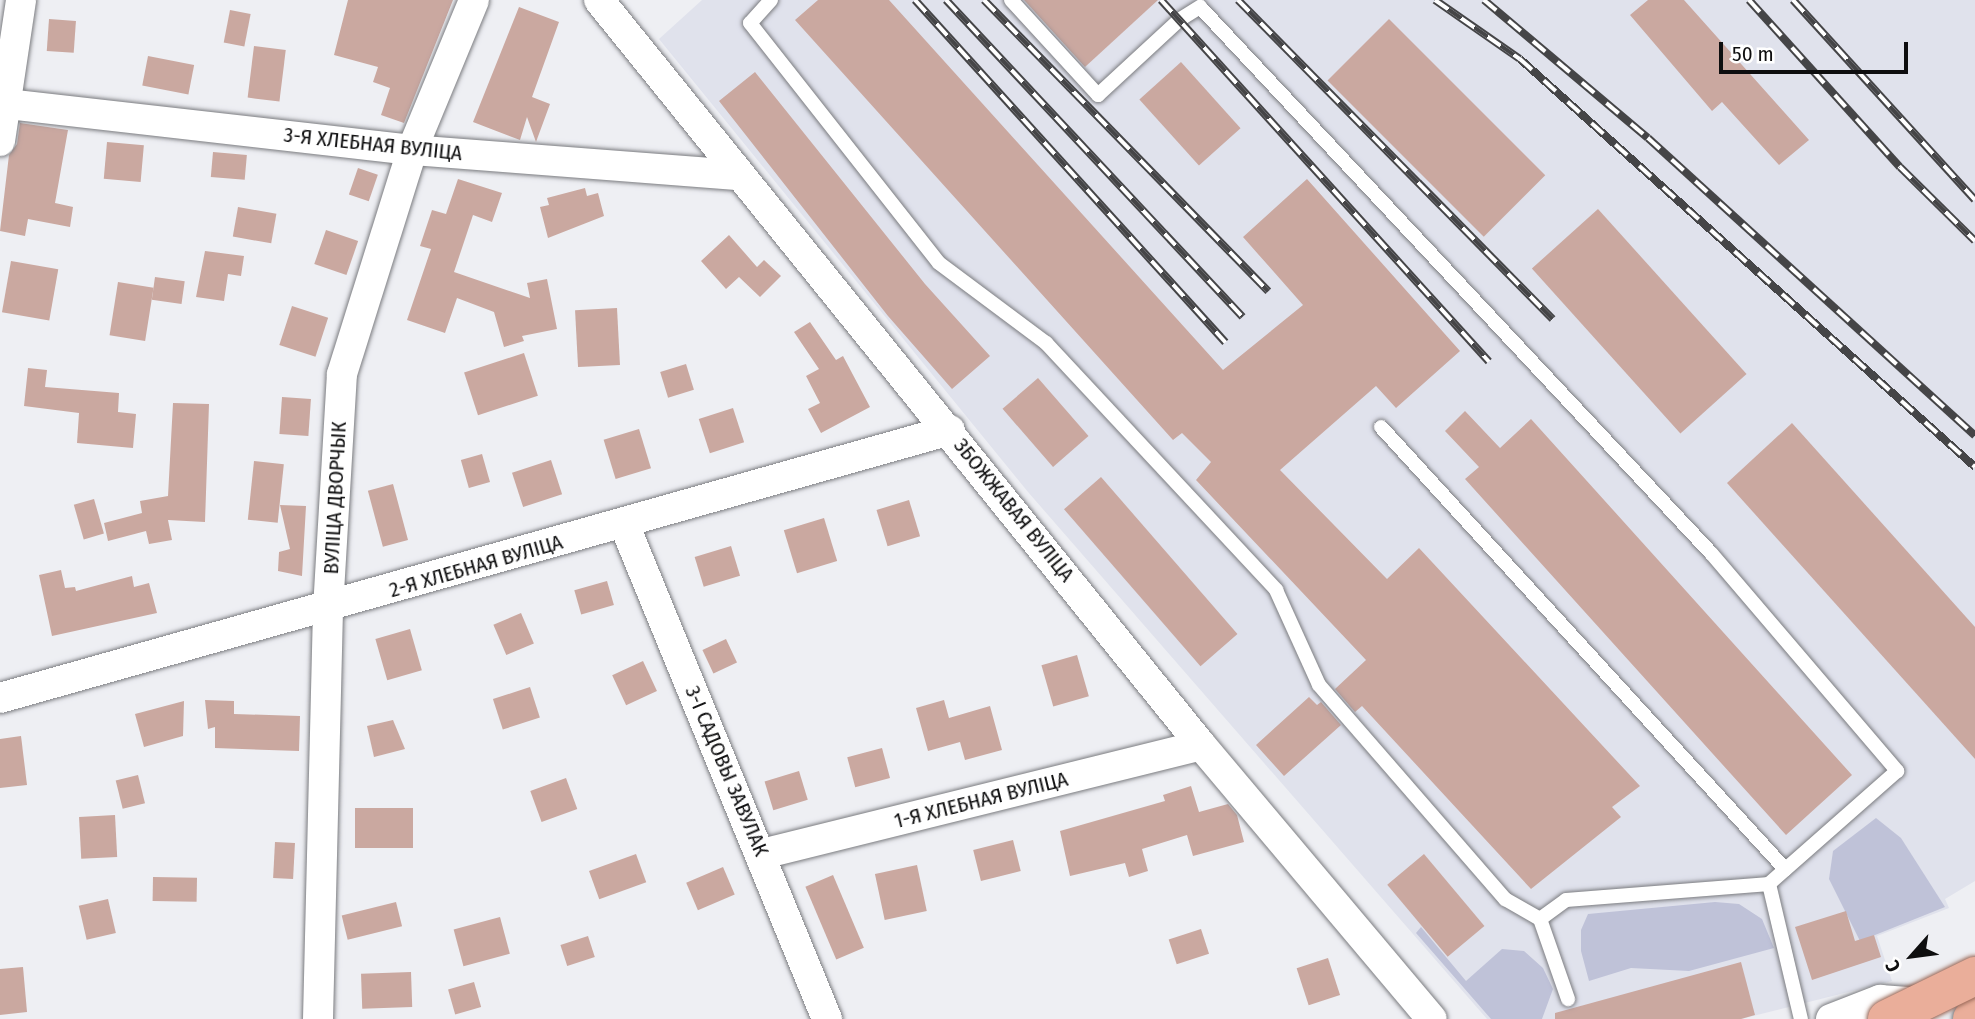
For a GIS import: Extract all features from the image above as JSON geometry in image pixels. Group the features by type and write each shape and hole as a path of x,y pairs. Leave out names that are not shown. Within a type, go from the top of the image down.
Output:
{"highway":[{"path":"1887,1019 1975,976"}],"street":[{"path":"0,141 8,104 21,0"},
{"name":"ВУЛІЦА ДВОРЧЫК","path":"318,1019 328,609 342,374 412,150 474,0"},
{"name":"ЗБОЖЖАВАЯ ВУЛІЦА","path":"599,0 738,175 950,430 1201,745 1432,1019"},
{"name":"3-Я ХЛЕБНАЯ ВУЛІЦА","path":"8,104 412,150 738,175"},
{"name":"2-Я ХЛЕБНАЯ ВУЛІЦА","path":"0,698 328,609 950,430"},
{"name":"3-І САДОВЫ ЗАВУЛАК","path":"624,524 762,854 827,1019"},
{"name":"1-Я ХЛЕБНАЯ ВУЛІЦА","path":"762,854 1201,745"},
{"path":"1830,1019 1880,1000 1952,1005 1975,993"}],"lane":[{"path":"771,0 750,23 939,262 1046,343 1276,590 1319,685 1505,899 1540,919 1568,999"},
{"path":"1011,0 1098,95 1179,20 1200,7 1711,552 1897,771 1769,884 1566,900 1540,919"},
{"path":"1381,427 1785,869"},
{"path":"1769,884 1801,1019"}],"shaded area":[{"path":"702,0 1975,0 1975,881 1945,899 1949,908 1877,936 1892,981 1741,1019 1487,1019 1028,492 659,39"},
{"path":"1876,818 1901,838 1945,907 1860,941 1829,879 1833,851"},
{"path":"1715,902 1739,904 1762,919 1774,948 1689,971 1631,968 1589,981 1581,951 1581,930 1588,914"},
{"path":"1421,927 1466,981 1502,949 1524,951 1543,968 1553,989 1542,1019 1491,1019 1416,933"}],"building":[{"path":"348,0 453,0 404,123 381,115 390,88 373,82 378,67 334,55"},
{"path":"818,0 889,0 1223,370 1303,305 1243,237 1307,179 1460,351 1396,408 1376,386 1280,470 1387,579 1419,548 1640,786 1612,807 1621,817 1531,889 1362,706 1355,712 1335,689 1366,660 1196,480 1211,462 1182,433 1173,440 795,20"},
{"path":"1024,0 1158,0 1085,67"},
{"path":"1648,0 1684,0 1809,140 1779,165 1722,102 1712,111 1630,15"},
{"path":"519,7 559,22 532,97 550,104 536,142 527,117 520,140 473,122"},
{"path":"230,10 251,14 244,46 224,42"},
{"path":"49,19 76,21 74,53 47,51"},
{"path":"1389,19 1545,175 1484,237 1327,81"},
{"path":"254,46 286,50 279,102 248,98"},
{"path":"148,56 194,65 188,94 142,85"},
{"path":"1181,62 1241,128 1199,166 1139,99"},
{"path":"755,72 925,284 990,356 952,389 888,316 719,101"},
{"path":"20,123 68,130 55,203 73,207 70,227 28,219 25,236 0,231 9,155 17,144"},
{"path":"107,142 144,145 141,182 104,179"},
{"path":"213,152 247,155 245,180 211,177"},
{"path":"358,168 378,175 369,201 349,194"},
{"path":"458,179 502,193 492,222 473,215 454,272 530,298 527,283 547,279 557,329 522,336 524,341 504,347 494,312 457,298 445,333 407,320 431,249 420,246 432,210 446,214"},
{"path":"585,188 587,196 598,193 604,216 548,238 540,207 549,205 547,198"},
{"path":"238,207 276,214 271,243 233,237"},
{"path":"1598,209 1747,374 1680,434 1532,269"},
{"path":"326,230 358,241 346,275 314,264"},
{"path":"729,235 757,267 764,260 781,276 760,297 739,277 726,289 701,261"},
{"path":"205,251 244,256 241,276 228,274 224,301 196,297"},
{"path":"11,261 58,269 49,321 2,312"},
{"path":"155,277 185,281 182,304 152,300"},
{"path":"118,282 154,288 145,341 110,335"},
{"path":"292,306 328,318 315,357 279,345"},
{"path":"617,308 620,365 578,367 575,310"},
{"path":"810,322 836,360 843,356 870,407 821,433 808,409 820,403 806,376 819,369 794,332"},
{"path":"524,353 538,396 478,415 464,372"},
{"path":"686,364 694,390 668,398 660,372"},
{"path":"28,368 47,370 45,387 119,393 118,412 136,414 133,448 77,443 79,413 24,406"},
{"path":"1038,378 1089,436 1053,467 1003,409"},
{"path":"282,397 311,399 308,436 279,434"},
{"path":"173,403 209,404 205,522 168,520 172,540 149,544 146,531 108,541 104,523 142,513 140,501 168,496"},
{"path":"733,408 744,442 710,453 699,419"},
{"path":"1465,411 1500,448 1531,419 1852,775 1786,835 1465,479 1479,467 1445,431"},
{"path":"1792,423 1975,627 1975,759 1727,483"},
{"path":"639,429 651,468 616,479 604,440"},
{"path":"482,454 490,482 469,488 461,460"},
{"path":"551,460 562,494 523,507 512,473"},
{"path":"254,461 284,464 278,523 248,520"},
{"path":"1101,477 1237,634 1200,666 1064,509"},
{"path":"393,484 408,540 383,547 368,491"},
{"path":"94,499 104,534 84,539 74,505"},
{"path":"909,500 920,536 888,546 876,510"},
{"path":"280,505 306,506 302,576 278,571 279,552 290,549"},
{"path":"824,518 837,561 797,573 784,530"},
{"path":"731,546 740,576 704,587 695,557"},
{"path":"61,570 65,588 75,587 76,591 132,576 134,587 149,583 157,613 52,636 39,575"},
{"path":"607,581 614,605 581,614 574,590"},
{"path":"521,613 534,643 506,655 493,625"},
{"path":"410,629 422,670 387,680 375,639"},
{"path":"726,639 737,663 713,674 702,650"},
{"path":"1077,655 1089,696 1053,707 1041,665"},
{"path":"643,661 657,691 626,705 612,675"},
{"path":"530,687 540,717 503,729 493,699"},
{"path":"1309,697 1317,705 1321,702 1341,725 1284,776 1256,745"},
{"path":"205,700 234,701 234,714 300,716 299,751 215,748 215,727 208,729"},
{"path":"944,700 949,718 990,706 1002,750 965,760 960,742 928,751 916,708"},
{"path":"184,701 183,736 144,747 135,714"},
{"path":"393,720 405,749 374,757 367,726"},
{"path":"21,736 27,785 0,788 0,739"},
{"path":"882,748 890,778 855,787 847,757"},
{"path":"799,771 808,800 773,810 765,782"},
{"path":"138,775 145,803 123,809 116,781"},
{"path":"566,778 577,809 542,822 530,791"},
{"path":"1191,786 1199,812 1228,804 1237,815 1244,842 1193,856 1187,835 1142,849 1148,871 1129,877 1125,863 1070,876 1060,831 1165,801 1163,795"},
{"path":"355,808 413,808 413,848 355,848"},
{"path":"115,815 117,857 81,859 79,817"},
{"path":"1013,840 1021,871 981,881 973,850"},
{"path":"275,842 295,843 293,879 273,878"},
{"path":"636,854 646,882 599,899 589,871"},
{"path":"1424,854 1484,926 1448,957 1387,885"},
{"path":"917,865 927,911 885,920 875,874"},
{"path":"723,867 735,895 698,910 686,883"},
{"path":"833,875 864,948 836,959 805,887"},
{"path":"153,877 197,878 197,902 153,901"},
{"path":"108,899 116,933 87,940 79,906"},
{"path":"396,902 402,926 348,940 342,916"},
{"path":"1846,911 1855,941 1874,935 1881,957 1812,980 1795,927"},
{"path":"500,917 510,954 463,966 454,929"},
{"path":"1201,929 1209,954 1177,964 1169,940"},
{"path":"588,936 595,957 567,966 560,945"},
{"path":"1328,958 1340,995 1309,1005 1297,968"},
{"path":"1741,962 1755,1015 1741,1019 1555,1019 1555,1013"},
{"path":"23,967 27,1012 0,1015 0,969"},
{"path":"411,972 412,1007 362,1009 361,974"},
{"path":"474,982 481,1007 455,1014 448,989"}],"railway":[{"path":"915,0 1225,342"},
{"path":"946,0 1243,317"},
{"path":"984,0 1268,291"},
{"path":"1161,0 1489,362"},
{"path":"1238,0 1553,319"},
{"path":"1435,0 1520,59 1975,467"},
{"path":"1484,0 1648,138 1975,436"},
{"path":"1749,0 1900,167 1975,241"},
{"path":"1793,0 1975,200"}]}
